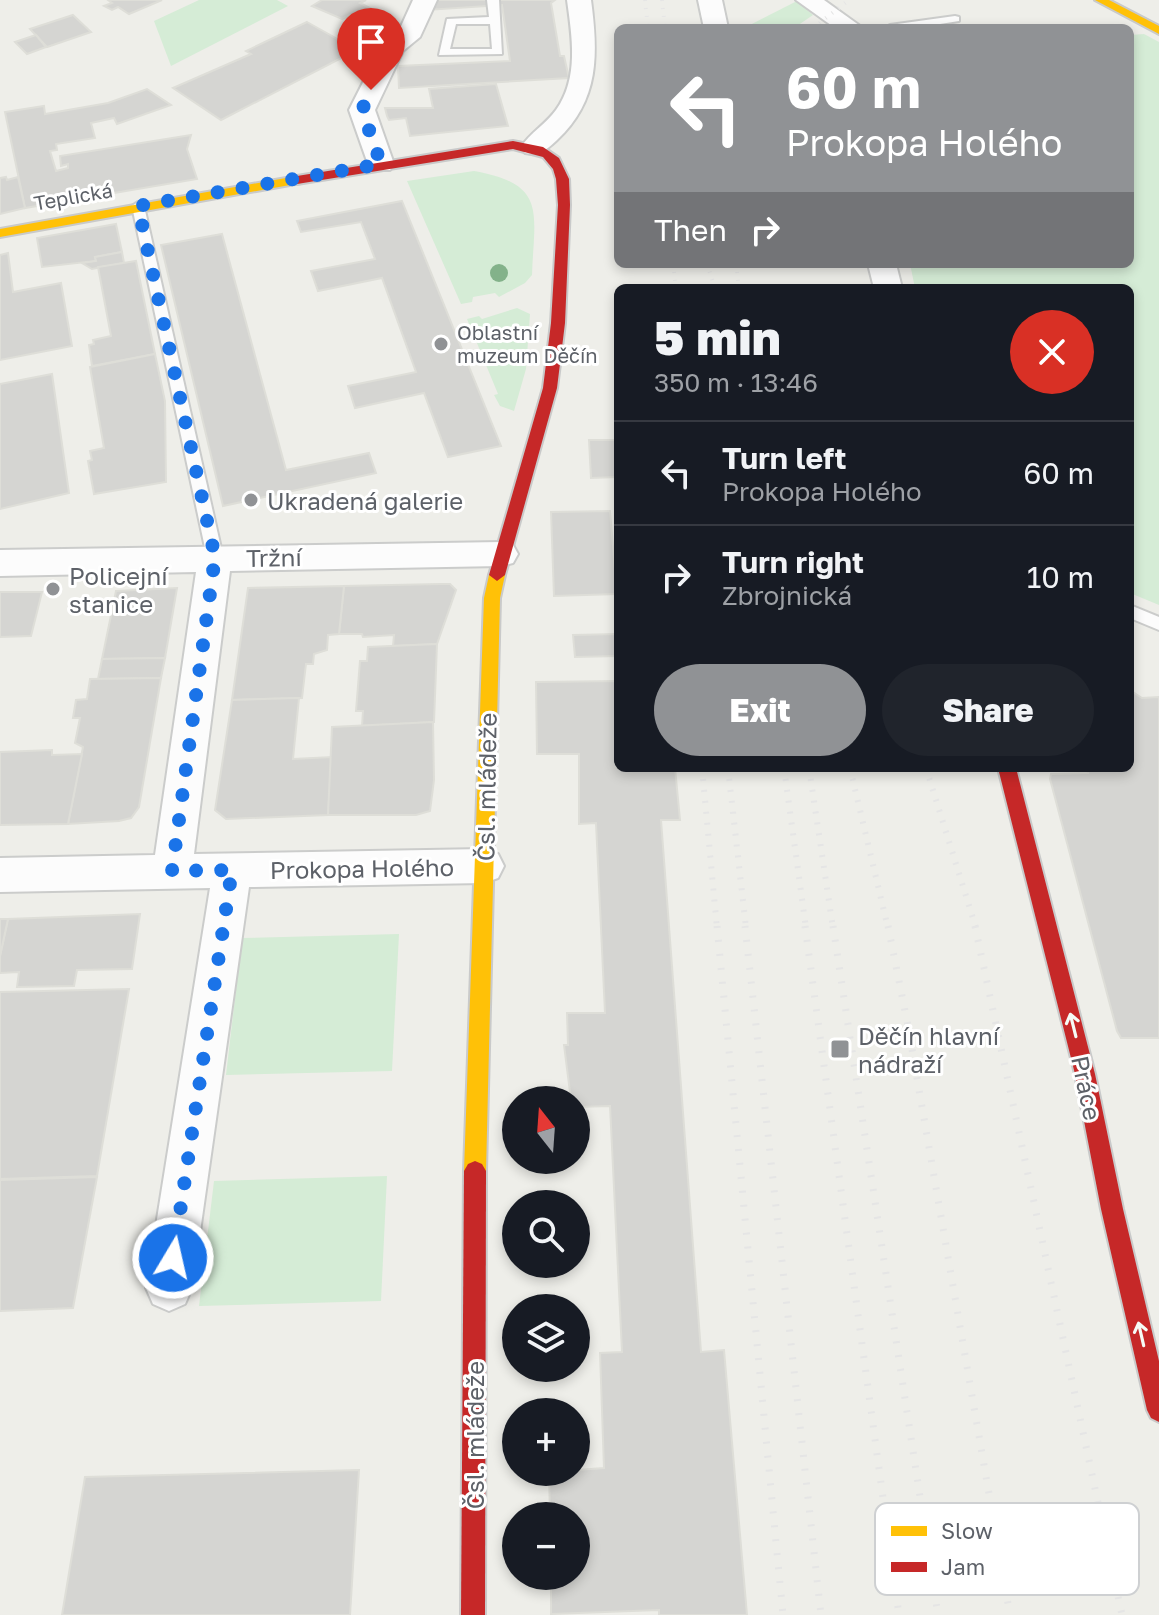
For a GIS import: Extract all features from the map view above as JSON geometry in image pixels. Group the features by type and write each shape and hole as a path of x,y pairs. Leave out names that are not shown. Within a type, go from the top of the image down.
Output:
{"street":[{"path":"381,164 362,110 393,47 408,37 425,0"},
{"path":"534,147 560,126 585,78 585,41 579,0"},
{"path":"710,0 715,24"},
{"path":"808,0 848,24"},
{"path":"1101,0 1159,31"},
{"path":"1140,0 1159,14"},
{"name":"Teplická","path":"0,233 381,164 513,145 534,147"},
{"name":"Čsl. mládeže","path":"473,1615 475,1165 491,623 501,554 546,410 559,322 564,193 560,169 553,157 534,147"},
{"name":"Tržní","path":"0,563 501,554"},
{"path":"172,871 215,557"},
{"name":"Práce","path":"1008,772 1085,1074 1112,1209 1159,1410"},
{"name":"Prokopa Holého","path":"0,875 484,866"},
{"path":"169,1288 232,870"}],"lane":[{"path":"493,0 495,20 498,52 443,53 451,21 495,20"},
{"path":"919,24 955,19"},
{"path":"138,206 215,557"},
{"path":"1134,613 1159,624"}],"green space":[{"path":"199,0 277,0 288,6 171,66 154,21"},
{"path":"797,1 813,15 800,24 752,24"},
{"path":"1144,34 1159,42 1159,605 1134,595 1134,284 914,284 911,268 1134,268 1134,35"},
{"path":"474,171 515,184 532,205 532,275 525,283 499,297 495,293 473,297 472,302 461,304 407,181"},
{"path":"517,308 530,314 526,369 514,411 500,406 494,395 498,394 467,319 479,316 482,319"},
{"path":"399,934 392,1071 226,1075 242,938"},
{"path":"387,1176 381,1301 199,1306 214,1181"}],"building":[{"path":"108,0 162,0 129,14 118,7 112,10 104,6 112,3"},
{"path":"322,0 366,0 360,3 370,8 355,17 350,15 342,19 312,6"},
{"path":"432,0 555,0 551,3 560,56 564,56 569,78 399,88 398,66 510,61 502,5 427,10"},
{"path":"73,15 91,32 47,47 30,29"},
{"path":"307,22 357,50 221,120 173,88 251,54 246,51"},
{"path":"388,24 399,29 382,43 369,35 356,41 349,37"},
{"path":"36,35 46,47 27,54 15,42"},
{"path":"496,84 508,126 410,136 406,118 389,120 387,116 385,108 433,108 429,89"},
{"path":"147,89 171,105 117,124 114,118 91,123 95,138 56,144 57,150 50,151 56,171 68,168 68,164 61,166 60,156 191,135 187,149 197,179 25,208 5,112 44,106 45,114 108,103"},
{"path":"6,177 7,180 18,177 25,208 0,214 0,178"},
{"path":"402,201 501,446 448,457 424,393 355,408 348,386 416,372 382,278 318,291 311,271 375,259 361,222 301,232 297,221"},
{"path":"116,224 122,252 95,257 96,261 42,267 37,238"},
{"path":"222,234 286,470 369,453 376,473 223,506 161,245"},
{"path":"122,252 124,263 92,269 82,263 96,261 95,257"},
{"path":"8,253 13,292 61,283 72,346 0,360 0,255"},
{"path":"136,261 155,354 92,366 89,345 94,344 93,340 111,336 98,267"},
{"path":"155,354 165,401 166,482 94,494 88,461 92,460 90,451 104,448 90,367"},
{"path":"52,374 69,493 0,509 0,384"},
{"path":"589,440 614,440 614,477 591,478"},
{"path":"610,511 614,594 554,596 551,512"},
{"path":"450,584 456,590 437,644 393,646 394,635 363,637 362,634 339,634 344,586"},
{"path":"344,586 339,634 328,635 327,650 314,654 313,664 306,664 302,698 232,700 248,588"},
{"path":"177,588 165,658 102,659 116,591"},
{"path":"0,592 42,592 31,636 0,637"},
{"path":"614,634 614,656 575,657 573,635"},
{"path":"437,644 434,722 362,726 363,711 356,711 360,661 367,661 368,647"},
{"path":"165,658 161,678 98,679 102,659"},
{"path":"161,678 139,807 131,818 119,821 68,824 83,747 75,743 80,718 73,718 76,700 87,699 90,679"},
{"path":"614,681 614,772 675,772 680,820 661,820 701,1352 724,1350 747,1615 659,1615 659,1610 551,1614 551,1590 590,1590 590,1502 550,1502 549,1486 590,1486 590,1469 604,1468 600,1353 622,1352 610,1106 590,1107 590,1086 569,1086 564,1045 568,1045 567,1013 605,1013 596,823 579,824 579,754 537,754 536,682"},
{"path":"1134,693 1142,698 1159,697 1159,1038 1121,1038 1117,1031 1050,779 1051,774 1134,772"},
{"path":"299,698 293,759 332,757 328,815 226,819 215,810 232,700"},
{"path":"433,722 434,780 430,811 416,815 328,815 332,727"},
{"path":"52,750 52,755 82,754 68,824 0,825 0,752"},
{"path":"140,914 132,969 77,970 74,986 17,987 19,972 0,973 0,956 8,919"},
{"path":"0,919 8,919 0,956"},
{"path":"129,989 97,1176 0,1179 0,992"},
{"path":"97,1177 73,1308 0,1311 0,1180"},
{"path":"359,1470 350,1615 62,1615 85,1477"}],"railway":[{"path":"645,0 648,24"},
{"path":"662,0 665,24"},
{"path":"818,24 849,0"},
{"path":"674,268 676,284"},
{"path":"708,268 714,284"},
{"path":"736,268 738,284"},
{"path":"702,772 717,928"},
{"path":"728,772 746,928"},
{"path":"785,772 806,928"},
{"path":"810,772 833,928"},
{"path":"851,772 888,928"},
{"path":"927,772 976,928"},
{"path":"717,926 783,1615"},
{"path":"745,926 821,1615"},
{"path":"805,926 884,1503"},
{"path":"833,926 921,1503"},
{"path":"888,926 991,1503"},
{"path":"975,926 1098,1503"},
{"path":"896,1595 899,1615"},
{"path":"935,1595 938,1615"},
{"path":"1007,1595 1010,1615"},
{"path":"1118,1595 1122,1615"}],"traffic: slow":[{"path":"1101,0 1159,31"},
{"path":"0,233 297,180"},
{"path":"475,1171 492,598 497,575"}],"traffic: jam":[{"path":"297,180 513,145 539,150 555,161 562,179 564,205 558,323 550,388 497,575"},
{"path":"1008,772 1085,1074 1112,1209 1159,1410"},
{"path":"473,1615 475,1171"}],"place":[{"name":"Oblastní muzeum Děčín","path":"441,344"},
{"name":"Ukradená galerie","path":"251,500"},
{"name":"Policejní stanice","path":"53,589"},
{"name":"Děčín hlavní nádraží","path":"840,1049"}],"route":[{"path":"173,1258 232,870 172,871 215,557 138,206 381,164 362,110 371,90"}]}
